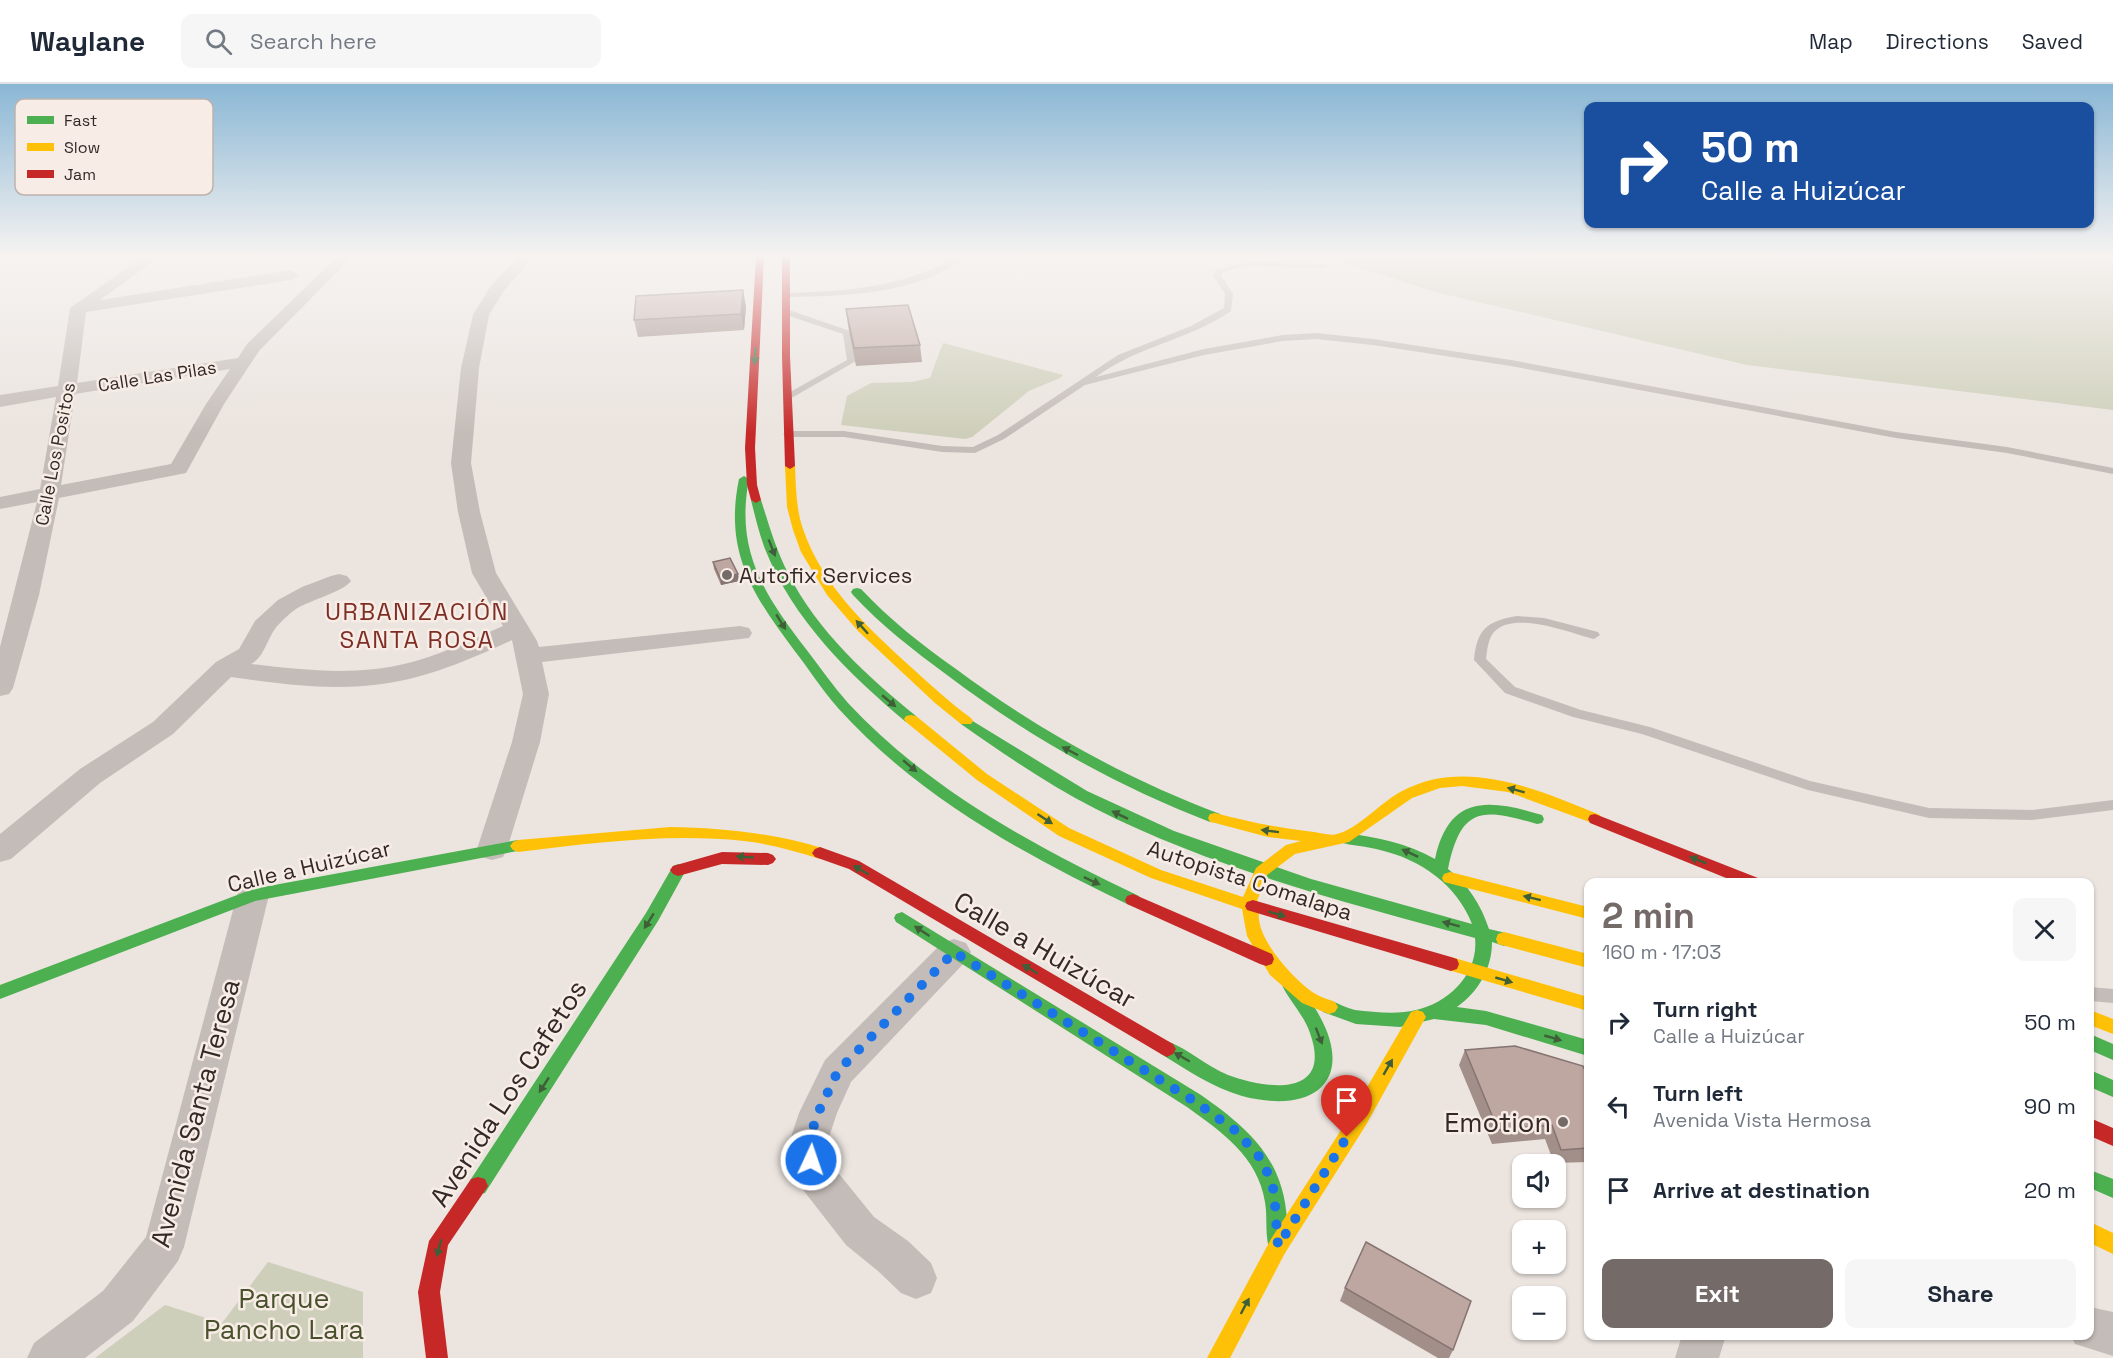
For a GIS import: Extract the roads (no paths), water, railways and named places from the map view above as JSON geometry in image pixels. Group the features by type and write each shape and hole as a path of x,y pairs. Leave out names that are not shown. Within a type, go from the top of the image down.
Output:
{"main road":[{"name":"Autopista Comalapa","path":"757,315 750,448 752,485 771,549 790,586 814,622 846,661 885,698 982,777 1034,812 1088,844 1156,874 1221,897 1584,1003"},
{"name":"Autopista Comalapa","path":"786,315 792,504 799,537 812,563 864,629 914,681 976,730 1018,758 1105,808 1203,851 1326,890 1584,960"},
{"path":"789,434 803,478"},
{"path":"750,448 739,507 740,533 746,558 763,593 791,638 839,701 913,769 951,799 1003,833 1093,881 1266,959"},
{"path":"847,579 864,601 973,691 1042,736 1132,785 1231,822 1260,830 1328,839"},
{"path":"1344,838 1366,827 1402,798 1421,789 1458,782 1495,784 1533,795 1742,878"},
{"path":"1545,822 1498,807 1470,811 1456,821 1446,834 1445,874 1471,903 1479,917 1485,945 1480,973 1473,985 1450,1005 1434,1012 1417,1017 1380,1019 1341,1012 1323,1005 1290,985 1266,959 1252,932 1249,918 1251,892 1264,869 1273,860 1298,846 1344,838 1394,846 1445,874 1584,912"},
{"path":"640,832 664,847"},
{"name":"Calle a Huizúcar","path":"0,992 253,895 492,849 640,832 735,834 766,838 803,846 854,865 1221,1080 1242,1087 1289,1095 1315,1084 1324,1071 1325,1056 1320,1035 1290,985"},
{"path":"702,861 725,847 744,840 766,838"},
{"path":"702,861 738,856 779,861"},
{"name":"Avenida Los Cafetos","path":"442,1350 429,1292 439,1241 488,1171 640,937 675,864 702,861"},
{"name":"Calle a Huizúcar","path":"894,913 1194,1101 1236,1131 1263,1161 1274,1191 1278,1246"},
{"path":"1434,1012 1486,1018 1584,1047"},
{"path":"1218,1358 1278,1246 1359,1119 1417,1017"},
{"path":"2094,1019 2113,1027"},
{"path":"2094,1044 2113,1052"},
{"path":"2094,1080 2113,1089"},
{"path":"2094,1128 2113,1137"},
{"path":"2094,1181 2113,1189"},
{"path":"2094,1234 2113,1244"}],"street":[{"name":"Calle Los Positos","path":"0,688 6,652 49,494 68,390 77,315"},
{"path":"0,503 171,471 182,466 215,404 243,362 253,348 286,315"},
{"path":"481,315 470,368 461,462 469,512 484,573 525,641 536,694 526,742 492,849"},
{"name":"Calle Las Pilas","path":"0,401 243,362"},
{"path":"0,851 90,776 163,728 225,668 249,654 264,626 286,605 310,592 339,581"},
{"path":"225,668 286,677 351,678 402,672 457,656 516,629"},
{"path":"529,656 740,633"},
{"name":"Avenida Santa Teresa","path":"49,1358 118,1306 164,1247 253,895"},
{"path":"916,1278 893,1256 860,1231 814,1173 807,1146 818,1113 838,1071 954,952"},
{"path":"2094,1330 2113,1334"},
{"path":"1697,1358 1702,1340"}],"lane":[{"path":"788,397 852,362 847,333 796,315"},
{"path":"789,434 844,434 942,449 975,450 1001,437 1110,362 1135,349 1202,325 1218,315"},
{"path":"1082,383 1204,352 1283,338 1316,336 1511,363 1885,433 2007,450 2113,471"},
{"path":"1110,362 1132,372"},
{"path":"1594,635 1558,625 1512,621 1492,627 1483,641 1480,660 1510,690 1578,714 1645,730 1808,785 1929,813 2032,815 2113,805"},
{"path":"2094,994 2113,996"}],"place":[{"name":"Autofix Services","path":"727,575"},
{"name":"Emotion","path":"1563,1122"}],"district":[{"name":"URBANIZACIÓN SANTA ROSA","path":"417,625"}],"park label":[{"name":"Parque Pancho Lara","path":"284,1314"}]}
